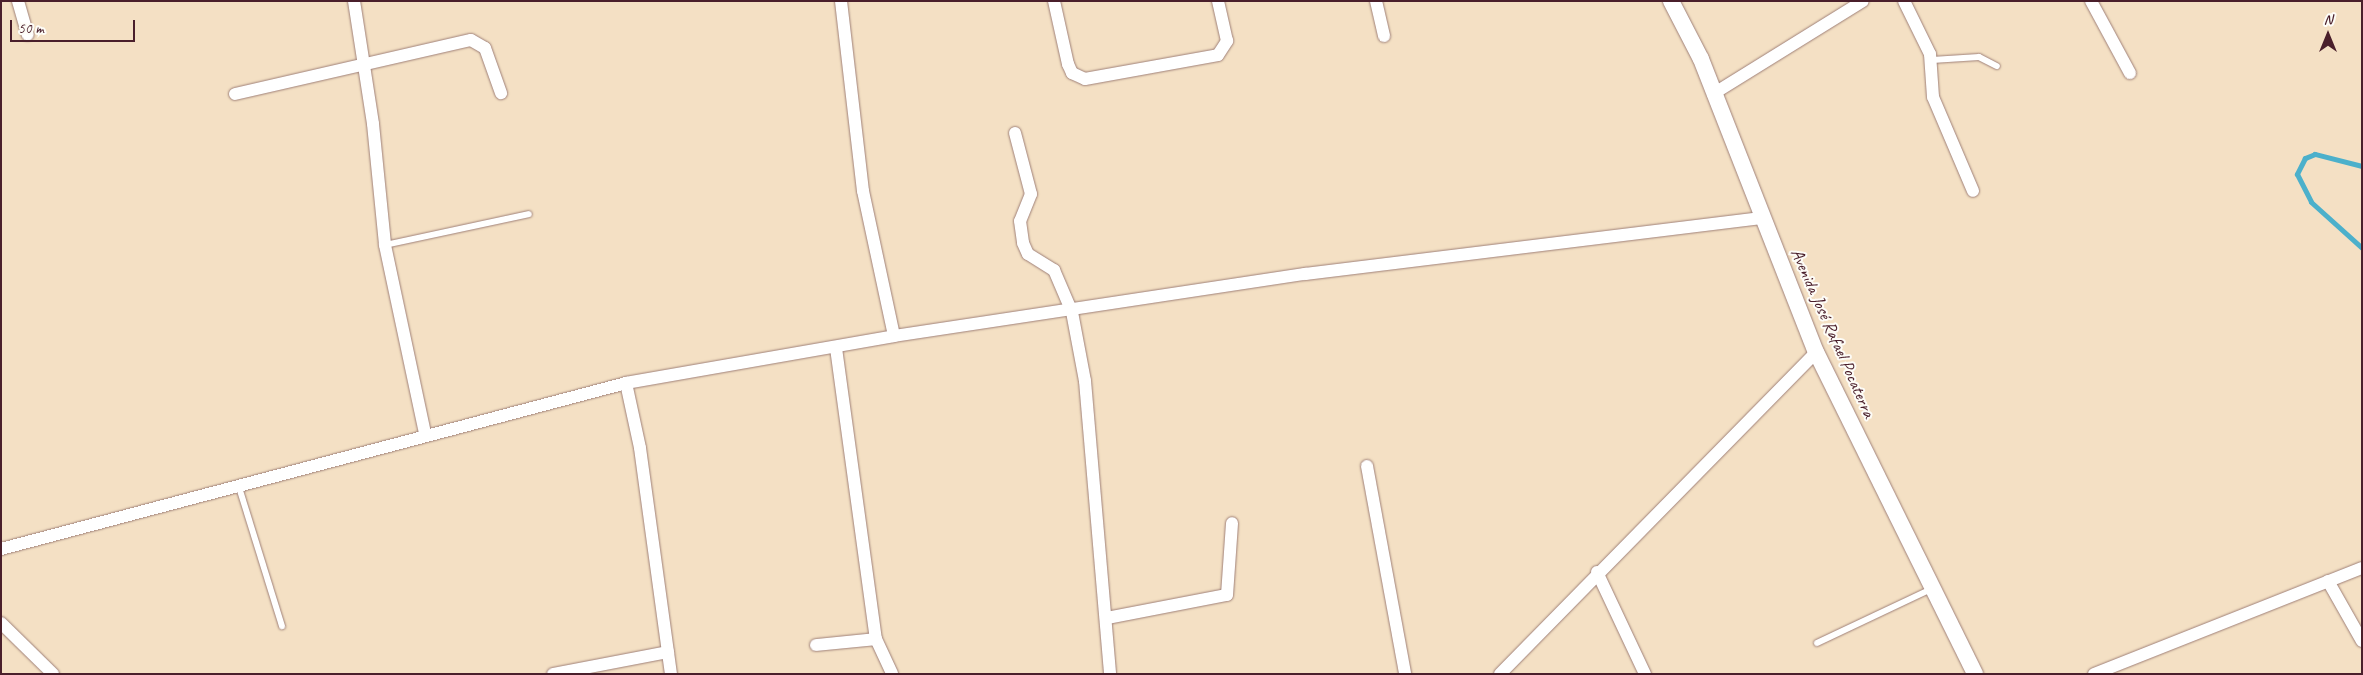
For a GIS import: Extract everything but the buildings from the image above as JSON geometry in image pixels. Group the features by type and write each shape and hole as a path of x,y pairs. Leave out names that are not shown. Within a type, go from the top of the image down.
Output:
{"street":[{"path":"18,1 28,35"},
{"path":"354,1 364,62 385,245 425,433"},
{"path":"841,1 863,191 894,336"},
{"path":"1054,1 1068,64 1072,73 1085,79 1218,55 1227,41 1218,1"},
{"path":"1376,1 1384,36"},
{"name":"Avenida José Rafael Pocaterra","path":"1671,1 1713,94 1816,352 1931,589 1976,674"},
{"path":"1713,94 1863,1"},
{"path":"1904,1 1932,60 1933,97 1973,191"},
{"path":"2091,1 2130,73"},
{"path":"235,94 364,62 471,40 485,48 501,93"},
{"path":"1015,133 1031,194 1020,221 1023,243 1028,254 1054,270 1072,312 1085,381 1107,618 1110,674"},
{"path":"1,549 425,433 626,383 836,348 894,336 1072,312 1305,274 1762,218"},
{"path":"836,348 876,639 892,674"},
{"path":"1500,674 1597,572 1683,492 1816,352"},
{"path":"626,383 671,674"},
{"path":"1367,466 1405,674"},
{"path":"1107,618 1227,595 1232,523"},
{"path":"2094,674 2362,568"},
{"path":"1597,572 1645,674"},
{"path":"2328,581 2362,641"},
{"path":"1,623 53,674"},
{"path":"816,644 876,639"},
{"path":"552,674 668,652"}],"lane":[{"path":"1932,60 1979,57 1997,66"},
{"path":"385,245 529,214"},
{"path":"237,483 247,502 282,626"},
{"path":"1817,643 1931,589"}],"waterway":[{"path":"2362,166 2315,154 2305,158 2297,174 2311,202 2362,248"}]}
